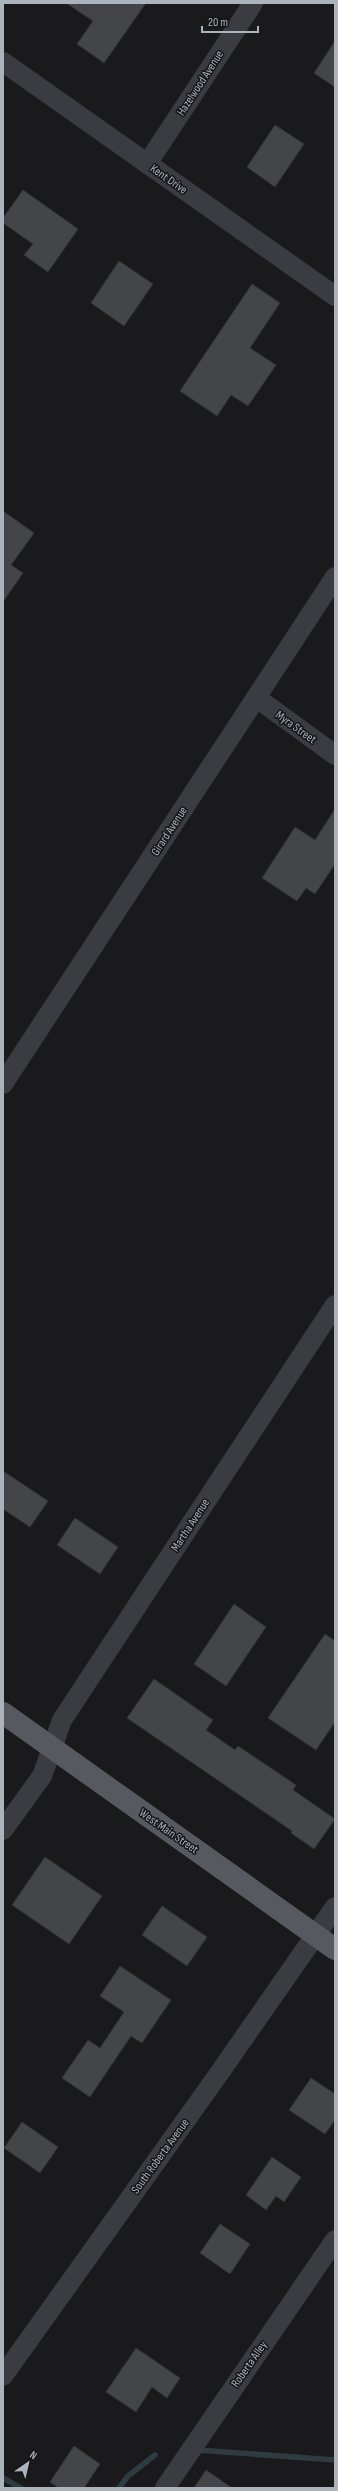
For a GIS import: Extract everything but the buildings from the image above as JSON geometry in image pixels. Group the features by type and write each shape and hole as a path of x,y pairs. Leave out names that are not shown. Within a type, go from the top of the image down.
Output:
{"main road":[{"name":"West Main Street","path":"3,1713 335,1949"}],"street":[{"name":"Hazelwood Avenue","path":"147,164 253,3"},
{"name":"Kent Drive","path":"3,62 335,296"},
{"name":"Girard Avenue","path":"3,1084 335,577"},
{"name":"Myra Street","path":"256,698 335,755"},
{"name":"Martha Avenue","path":"3,1830 42,1776 62,1720 335,1305"},
{"name":"South Roberta Avenue","path":"3,2376 335,1907"},
{"name":"Roberta Alley","path":"164,2488 335,2240"}],"waterway":[{"path":"197,2450 335,2460"},
{"path":"119,2488 128,2476 155,2455"},
{"path":"3,2478 21,2488"}]}
